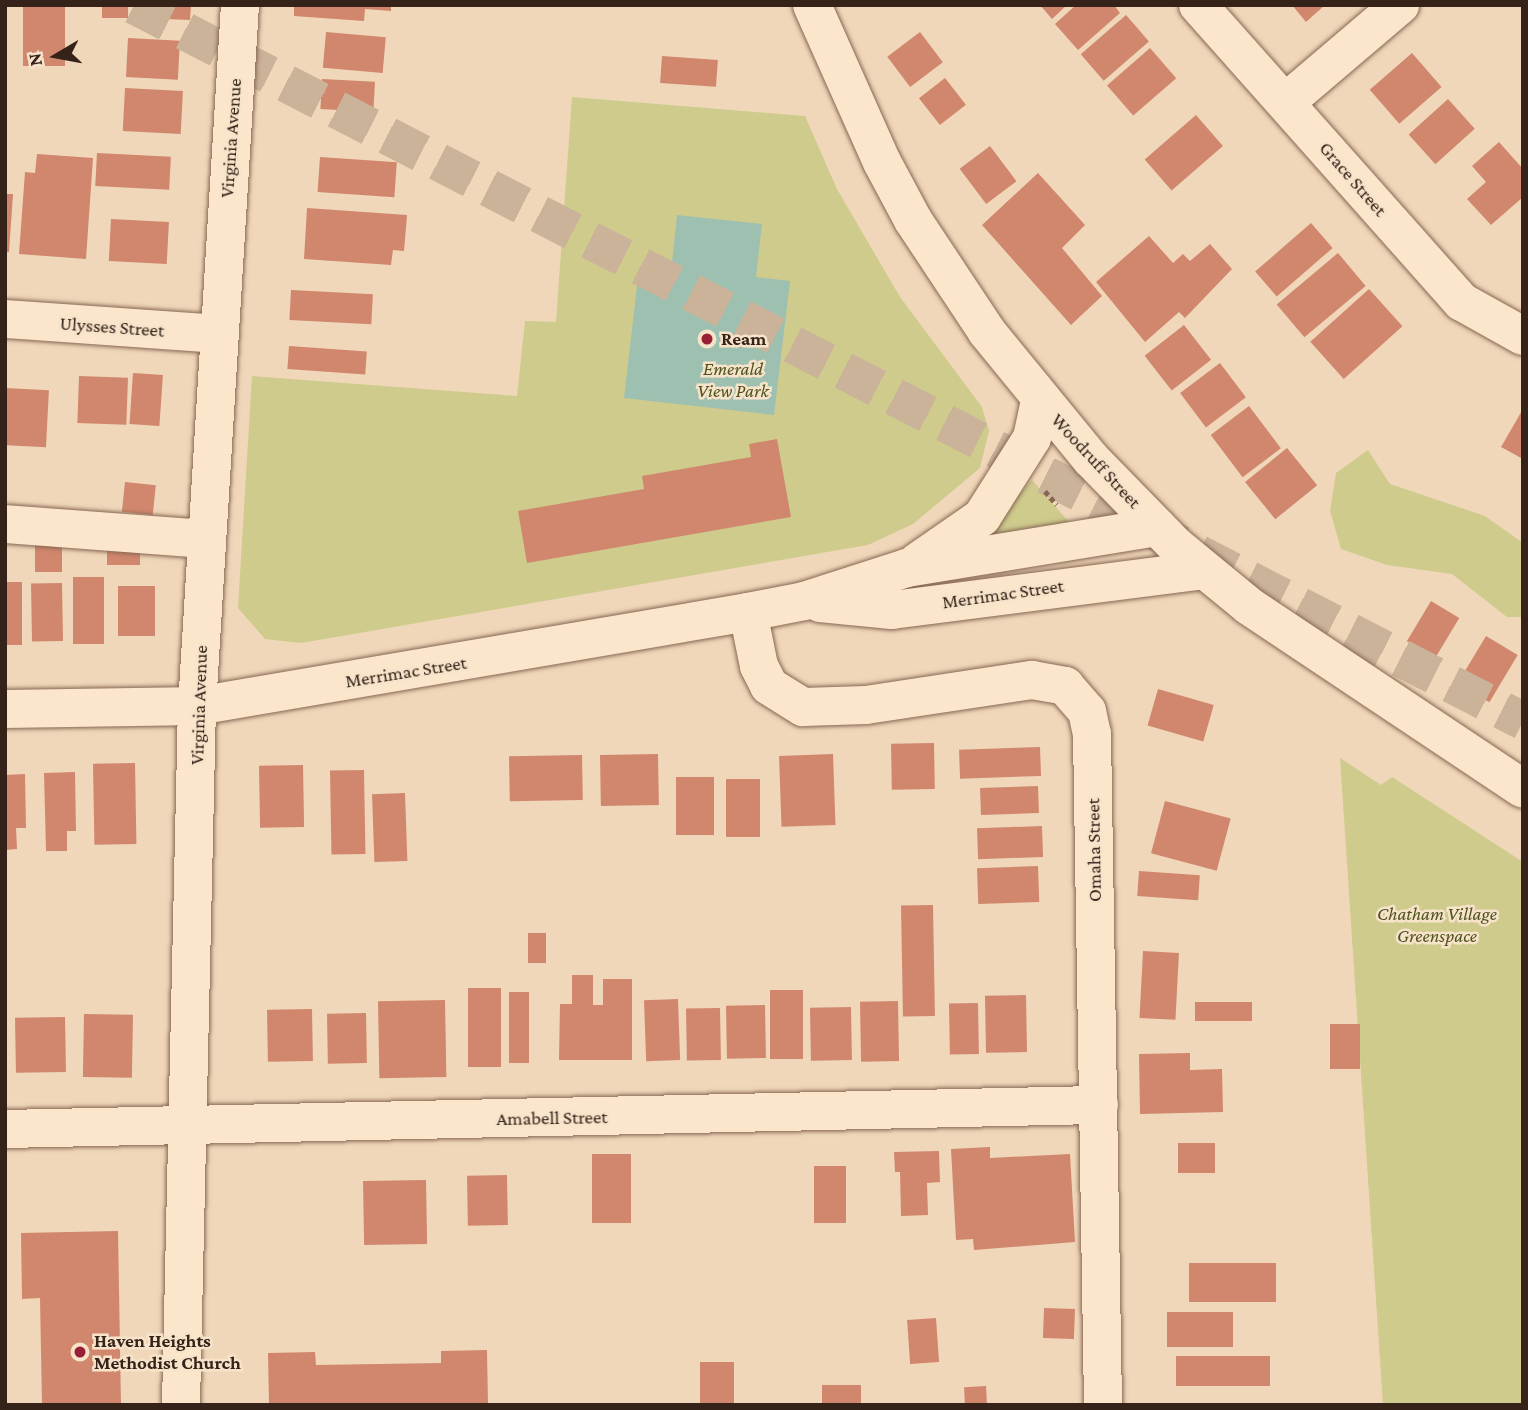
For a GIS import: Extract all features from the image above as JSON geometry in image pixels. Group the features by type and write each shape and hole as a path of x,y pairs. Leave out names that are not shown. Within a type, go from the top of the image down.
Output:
{"street":[{"name":"Virginia Avenue","path":"181,1405 197,706 240,5"},
{"name":"Woodruff Street","path":"812,5 882,162 913,220 987,332 1040,400 1157,527 1203,570 1311,651 1523,789"},
{"name":"Grace Street","path":"1198,5 1462,302 1523,336"},
{"path":"1286,102 1401,5"},
{"name":"Ulysses Street","path":"5,319 218,334"},
{"path":"907,568 982,517 1032,438 1040,400"},
{"path":"5,524 206,539"},
{"name":"Merrimac Street","path":"5,709 197,706 748,612 804,601 907,568 1157,527"},
{"name":"Merrimac Street","path":"804,601 892,610 1203,570"},
{"name":"Omaha Street","path":"748,612 759,666 769,686 803,707 866,705 1032,680 1065,686 1079,697 1092,734 1103,1405"},
{"name":"Amabell Street","path":"5,1129 1099,1105"}],"green space":[{"name":"Emerald View Park","path":"572,97 805,116 837,189 900,297 982,407 989,431 980,468 913,524 868,545 301,643 265,639 238,608 252,376 517,396 525,321 556,322"},
{"path":"1368,450 1390,484 1485,516 1523,543 1523,617 1507,617 1452,574 1387,565 1341,549 1330,511 1336,473"},
{"path":"1032,480 1076,530 972,546"},
{"name":"Chatham Village Greenspace","path":"1340,758 1381,785 1392,777 1523,862 1523,1405 1383,1405"}],"shaded area":[{"name":"Ream","path":"677,215 762,224 756,277 790,281 774,415 624,398 639,269 671,272"}],"building":[{"path":"23,5 65,5 65,66 23,66"},
{"path":"102,5 128,5 128,18 102,18"},
{"path":"142,5 191,5 190,20 142,18"},
{"path":"294,5 391,5 391,11 365,9 364,21 294,16"},
{"path":"1040,5 1067,5 1052,19"},
{"path":"1076,5 1114,5 1120,13 1078,50 1055,24"},
{"path":"1292,5 1325,5 1306,22"},
{"path":"1126,15 1149,41 1104,81 1081,54"},
{"path":"326,32 386,37 383,73 323,68"},
{"path":"920,32 943,62 910,87 887,57"},
{"path":"128,38 180,41 178,80 126,77"},
{"path":"1150,48 1176,78 1133,116 1107,85"},
{"path":"1412,53 1442,87 1399,124 1370,90"},
{"path":"662,56 718,60 716,87 660,83"},
{"path":"945,78 966,105 940,125 919,98"},
{"path":"322,79 375,82 373,112 320,109"},
{"path":"125,88 183,91 181,134 123,131"},
{"path":"1448,99 1475,129 1435,164 1409,134"},
{"path":"1196,115 1223,146 1172,191 1145,160"},
{"path":"1499,142 1523,169 1523,197 1491,225 1467,199 1486,182 1472,166"},
{"path":"990,146 1016,181 986,204 960,169"},
{"path":"97,153 171,157 169,190 95,186"},
{"path":"37,154 93,158 86,259 19,254 25,172 35,173"},
{"path":"320,157 397,162 394,197 318,192"},
{"path":"1038,173 1085,225 1062,248 1102,296 1071,325 982,225"},
{"path":"5,194 13,194 9,252 5,252"},
{"path":"307,208 407,215 404,251 393,250 391,265 304,259"},
{"path":"111,219 169,222 167,264 109,261"},
{"path":"1311,223 1333,248 1277,296 1255,272"},
{"path":"1149,236 1173,263 1183,254 1190,261 1210,244 1232,269 1185,318 1179,312 1145,342 1096,282"},
{"path":"1338,253 1366,286 1304,337 1277,304"},
{"path":"1369,289 1402,326 1344,379 1310,342"},
{"path":"291,290 373,294 371,324 289,320"},
{"path":"1184,325 1211,360 1172,390 1145,356"},
{"path":"289,346 367,351 365,374 287,369"},
{"path":"1220,363 1246,397 1206,427 1180,393"},
{"path":"133,373 163,375 159,426 129,424"},
{"path":"79,376 128,378 126,425 77,423"},
{"path":"5,388 49,390 46,447 5,445"},
{"path":"1249,406 1281,448 1243,477 1211,435"},
{"path":"1523,409 1523,459 1501,447"},
{"path":"777,439 791,517 527,563 518,511 644,489 642,476 751,457 749,444"},
{"path":"1287,448 1317,485 1275,519 1245,482"},
{"path":"125,482 156,485 153,515 122,512"},
{"path":"35,542 62,542 62,572 35,572"},
{"path":"107,550 140,550 140,565 107,565"},
{"path":"73,577 104,577 104,644 73,644"},
{"path":"5,582 22,582 22,645 5,645"},
{"path":"62,583 63,641 32,642 31,584"},
{"path":"118,586 155,586 155,636 118,636"},
{"path":"1431,601 1459,618 1435,658 1407,641"},
{"path":"1486,636 1518,655 1489,702 1458,683"},
{"path":"1158,689 1214,705 1203,742 1148,726"},
{"path":"934,743 935,789 892,790 891,744"},
{"path":"1040,747 1041,776 960,779 959,750"},
{"path":"658,754 659,805 601,806 600,755"},
{"path":"833,754 835,825 782,827 779,756"},
{"path":"582,755 583,800 510,801 509,756"},
{"path":"135,763 136,844 94,845 93,764"},
{"path":"303,765 304,827 260,828 259,766"},
{"path":"364,770 365,854 331,855 330,771"},
{"path":"75,772 76,831 67,831 67,851 46,851 44,773"},
{"path":"25,774 26,828 16,828 17,849 5,850 5,775"},
{"path":"676,777 714,777 714,835 676,835"},
{"path":"726,779 760,779 760,837 726,837"},
{"path":"1038,786 1039,813 981,815 980,788"},
{"path":"405,793 407,861 374,862 372,794"},
{"path":"1165,801 1231,819 1217,871 1151,853"},
{"path":"1042,826 1043,857 978,859 977,828"},
{"path":"1038,866 1039,902 978,904 977,868"},
{"path":"1139,871 1200,875 1198,900 1137,896"},
{"path":"933,905 935,1016 903,1017 901,906"},
{"path":"528,933 546,933 546,963 528,963"},
{"path":"1143,951 1179,953 1175,1020 1139,1018"},
{"path":"572,975 593,975 593,1005 603,1005 603,979 632,979 632,1060 559,1060 560,1004 572,1004"},
{"path":"468,988 501,988 501,1067 468,1067"},
{"path":"770,990 803,990 803,1059 770,1059"},
{"path":"509,992 529,992 529,1063 509,1063"},
{"path":"1026,995 1027,1052 986,1053 985,996"},
{"path":"678,999 680,1060 646,1061 644,1000"},
{"path":"445,1000 446,1077 379,1078 378,1001"},
{"path":"898,1001 899,1061 861,1062 860,1002"},
{"path":"1195,1002 1252,1002 1252,1021 1195,1021"},
{"path":"978,1003 979,1054 950,1054 949,1004"},
{"path":"765,1005 766,1058 727,1059 726,1006"},
{"path":"851,1007 852,1060 811,1061 810,1008"},
{"path":"720,1008 721,1060 687,1061 686,1009"},
{"path":"312,1009 313,1061 268,1062 267,1010"},
{"path":"366,1013 367,1063 328,1064 327,1014"},
{"path":"84,1014 133,1015 132,1078 83,1077"},
{"path":"65,1017 66,1072 16,1073 15,1018"},
{"path":"1330,1024 1360,1024 1360,1069 1330,1069"},
{"path":"1190,1053 1190,1070 1222,1069 1223,1112 1140,1114 1139,1054"},
{"path":"1178,1143 1215,1143 1215,1173 1178,1173"},
{"path":"990,1147 990,1158 1070,1154 1075,1242 974,1250 973,1239 956,1240 951,1149"},
{"path":"939,1151 940,1182 927,1183 928,1215 901,1216 900,1172 895,1172 894,1152"},
{"path":"592,1154 631,1154 631,1223 592,1223"},
{"path":"814,1166 846,1166 846,1223 814,1223"},
{"path":"507,1175 508,1225 468,1226 467,1176"},
{"path":"426,1180 427,1244 364,1245 363,1181"},
{"name":"Haven Heights Methodist Church","path":"118,1231 121,1405 42,1405 40,1298 22,1299 21,1233"},
{"path":"1189,1263 1276,1263 1276,1302 1189,1302"},
{"path":"1044,1308 1075,1309 1074,1339 1043,1338"},
{"path":"1167,1312 1233,1312 1233,1347 1167,1347"},
{"path":"936,1318 939,1362 910,1364 907,1320"},
{"path":"487,1350 488,1405 269,1405 268,1353 315,1352 316,1365 441,1363 441,1351"},
{"path":"1176,1356 1270,1356 1270,1386 1176,1386"},
{"path":"700,1362 734,1362 734,1405 700,1405"},
{"path":"822,1385 861,1385 861,1405 822,1405"},
{"path":"986,1386 987,1405 965,1405 964,1387"}],"tunnel":[{"path":"134,5 1523,721"}],"place":[{"name":"Ream","path":"707,339"},
{"name":"Haven Heights Methodist Church","path":"80,1352"}]}
